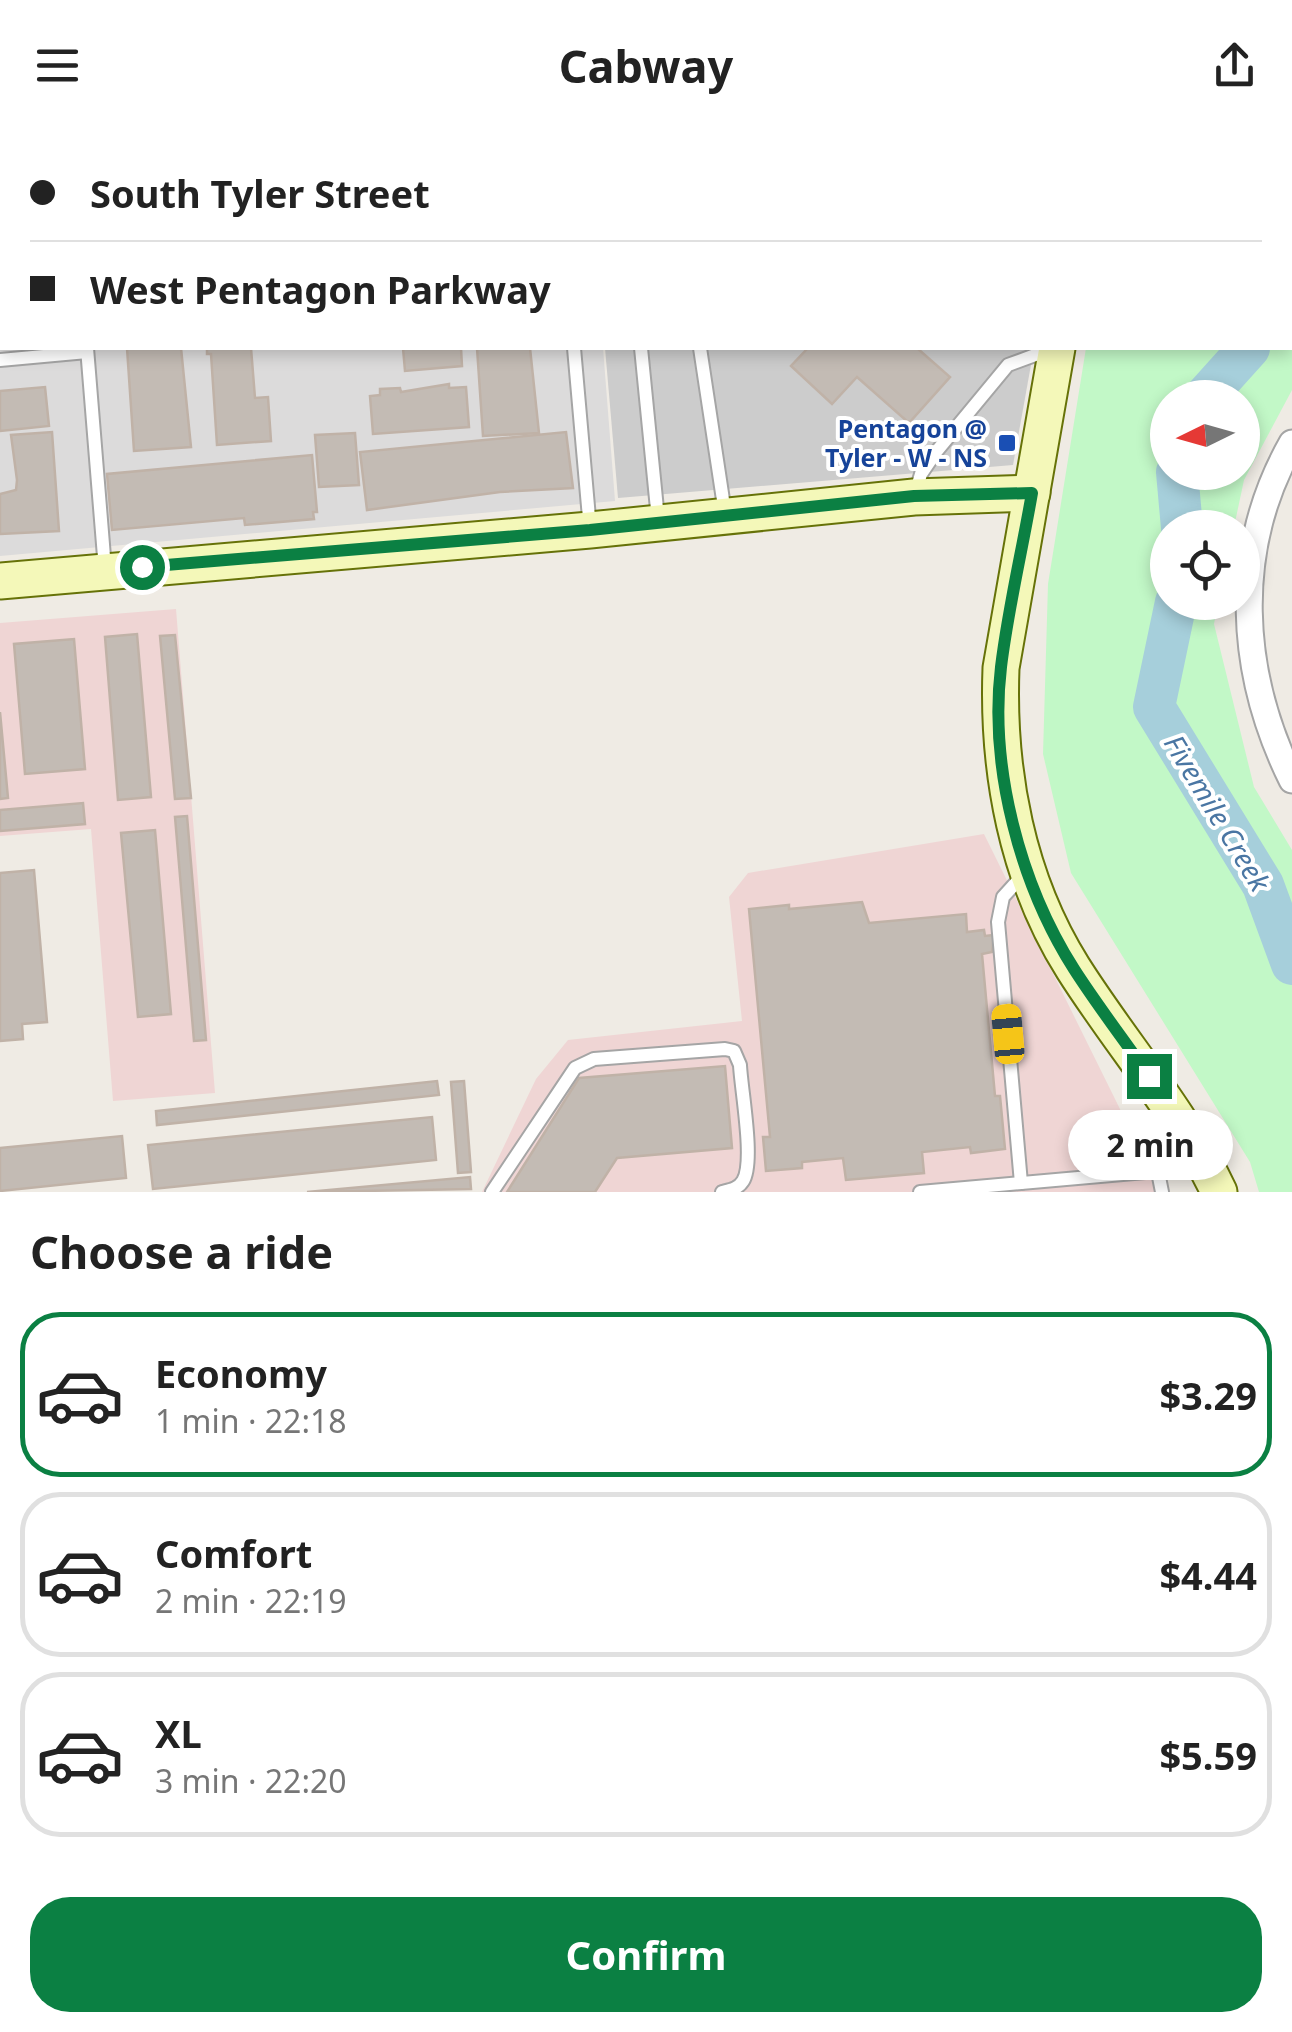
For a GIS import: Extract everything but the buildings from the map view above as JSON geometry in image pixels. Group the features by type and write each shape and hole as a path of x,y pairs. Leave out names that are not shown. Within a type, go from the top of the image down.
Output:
{"street":[{"path":"1056,350 1001,668 999,719 1004,774 1028,870 1049,923 1073,967 1168,1102 1213,1179"},
{"path":"1292,444 1266,499 1256,533 1249,610 1250,651 1258,694 1271,738 1292,780"},
{"path":"0,580 590,530 914,496 1032,493"}],"lane":[{"path":"0,360 87,350 105,570"},
{"path":"574,350 590,530"},
{"path":"641,350 658,522"},
{"path":"700,350 726,515"},
{"path":"914,496 921,474 936,452 1008,365 1048,350"},
{"path":"1020,1183 998,922 1004,898 1028,870"},
{"path":"492,1192 575,1068 594,1058 725,1049 734,1051 740,1065 747,1159 742,1183 722,1192"},
{"path":"1158,1172 1162,1192"},
{"path":"920,1192 1158,1172 1213,1179"}],"shaded area":[{"path":"0,350 603,350 615,501 0,556"},
{"path":"605,350 1034,350 1013,465 618,498"},
{"path":"176,609 215,1093 113,1101 91,829 0,836 0,623"},
{"path":"984,834 1161,1192 482,1192 536,1079 568,1040 742,1021 729,897 748,873"}],"green space":[{"path":"1086,350 1292,350 1292,390 1260,450 1260,380 1150,380 1150,490 1242,490 1238,510 1150,510 1150,620 1215,620 1254,787 1292,850 1292,1192 1259,1192 1250,1162 1071,873 1043,754 1048,584"}],"waterway":[{"name":"Fivemile Creek","path":"1220,380 1247,350"},
{"name":"Fivemile Creek","path":"1179,490 1180,510"},
{"name":"Fivemile Creek","path":"1172,620 1154,707 1263,885 1292,964"}],"place":[{"name":"Pentagon @ Tyler - W - NS","path":"1007,443"}],"route":[{"path":"142,567 590,530 914,496 1032,493 1001,668 999,719 1004,774 1028,870 1049,923 1073,967 1149,1076"}]}
